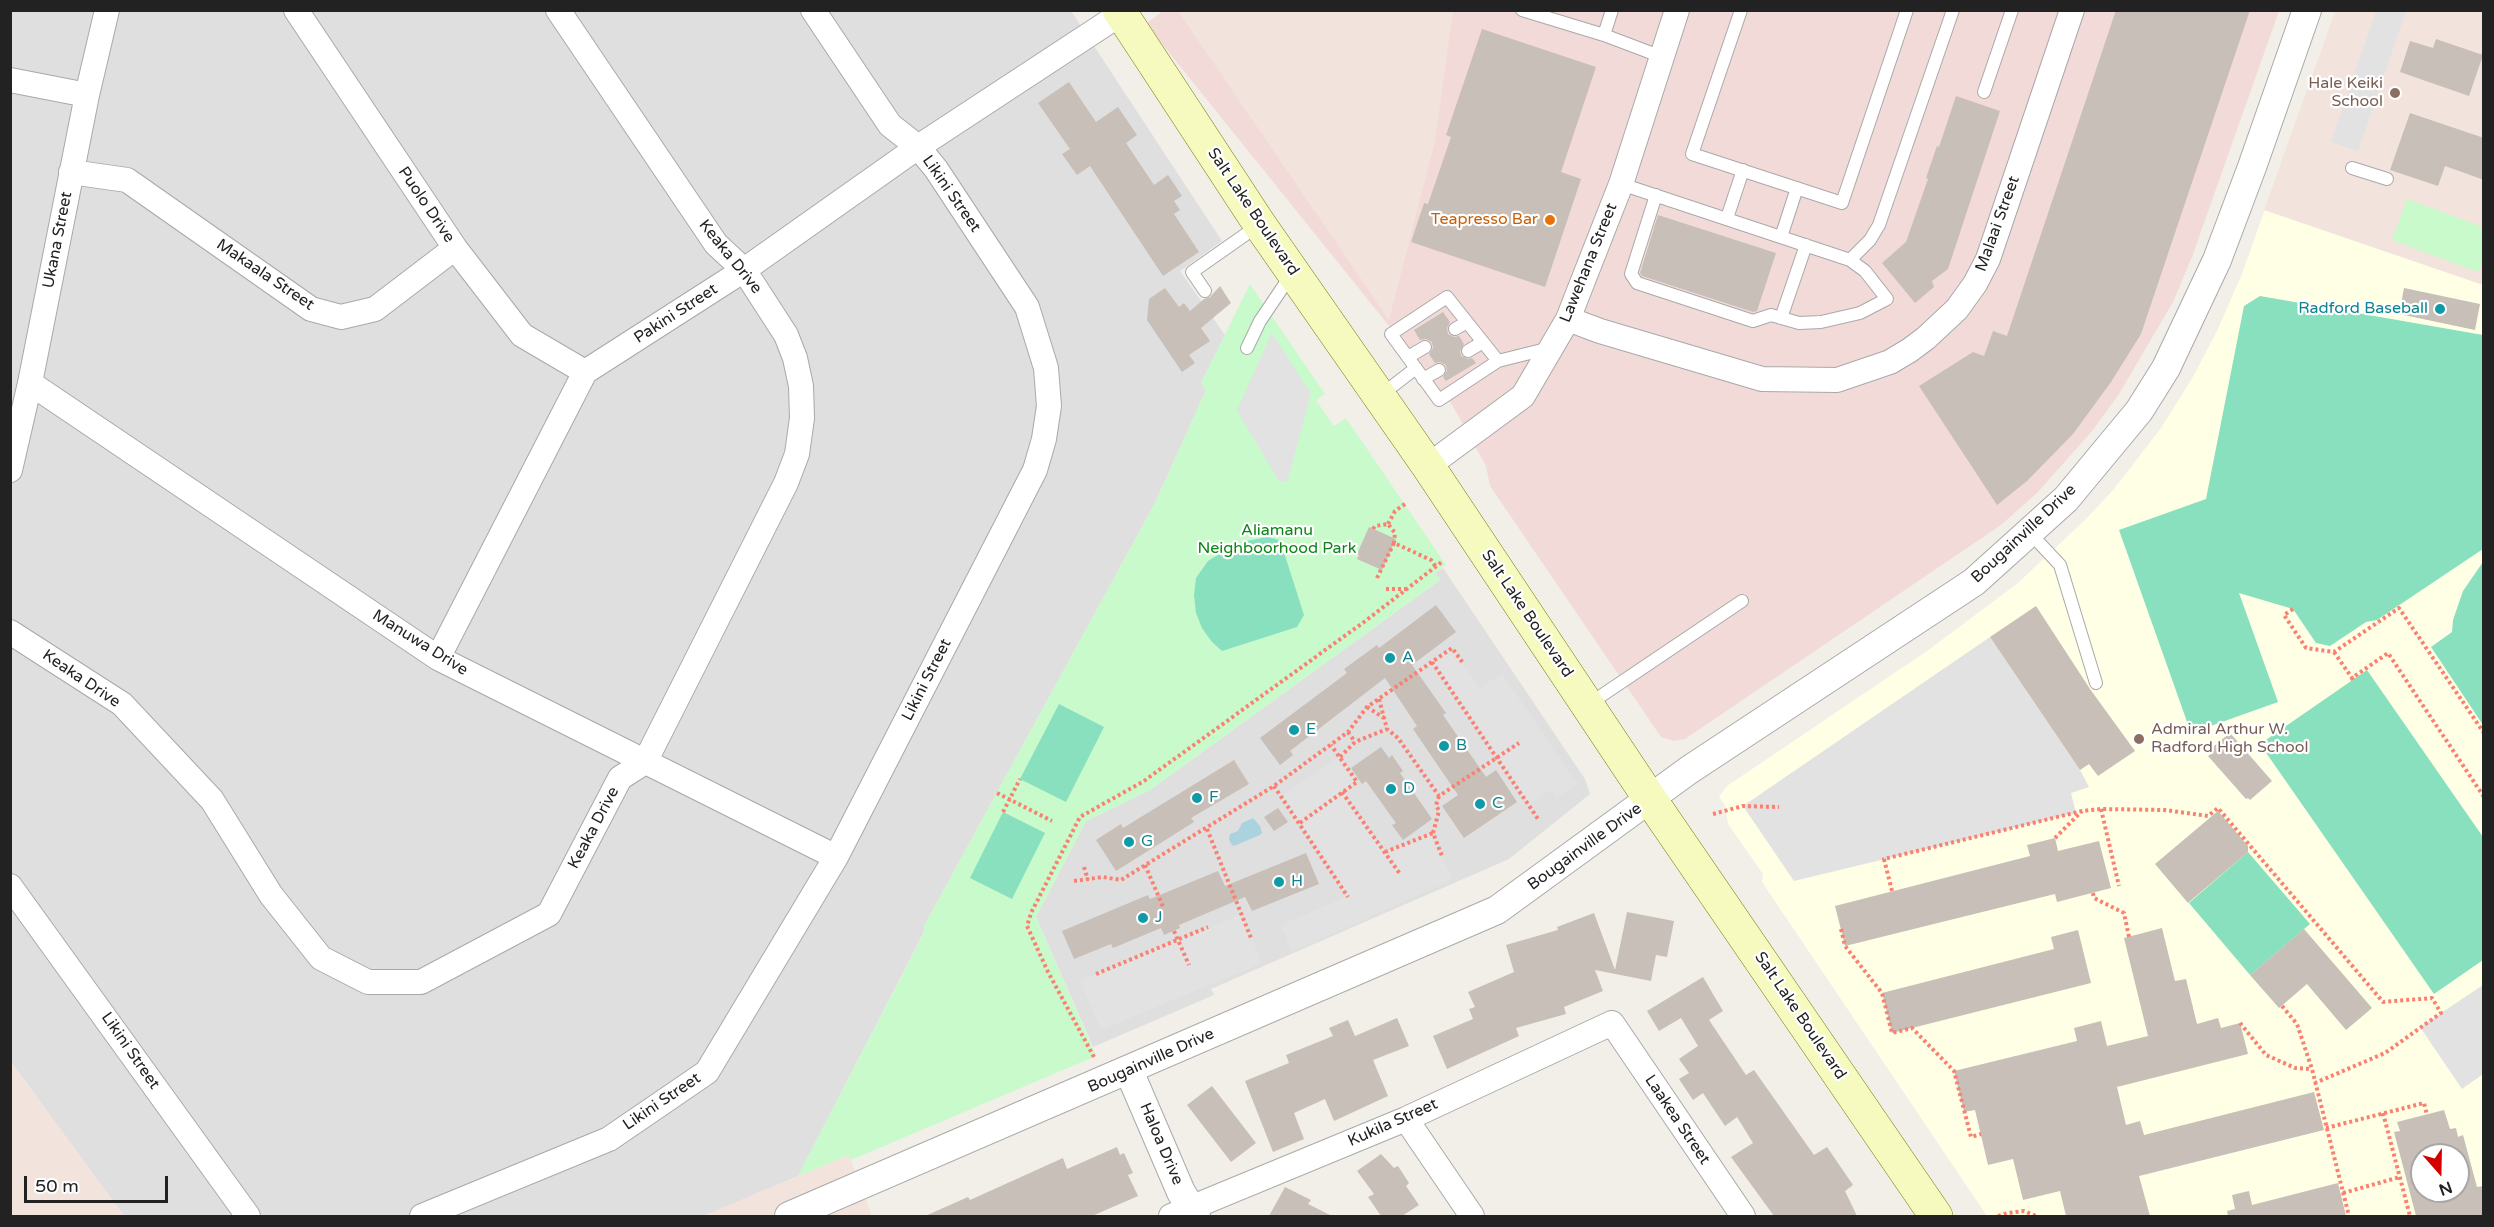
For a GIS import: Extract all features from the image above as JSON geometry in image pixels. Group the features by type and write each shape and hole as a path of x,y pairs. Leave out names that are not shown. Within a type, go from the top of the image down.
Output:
{"main road":[{"name":"Salt Lake Boulevard","path":"1122,12 1260,225 1428,466 1650,799 1936,1216"}],"street":[{"name":"Ukana Street","path":"10,470 30,383 87,95 107,10"},
{"name":"Puolo Drive","path":"296,10 455,248 522,335 585,372"},
{"name":"Keaka Drive","path":"10,632 122,704 212,800 271,895 321,958 368,982 421,982 549,914 620,778 645,762 786,483 797,454 802,418 801,386 795,358 786,335 744,270 716,244 558,10"},
{"name":"Likini Street","path":"422,1216 609,1138 707,1072 836,857 1035,470 1044,439 1049,406 1046,368 1027,307 936,169 918,147 890,125 813,10"},
{"name":"Lawehana Street","path":"1428,466 1524,396 1568,319 1621,184 1677,10"},
{"name":"Malaai Street","path":"1568,319 1600,331 1762,379 1837,380 1890,362 1910,350 1957,309 1975,284 1988,259 2072,10"},
{"name":"Bougainville Drive","path":"789,1216 861,1187 1497,910 1650,799 1786,705 1974,582 2066,499 2139,411 2166,368 2217,260 2307,10"},
{"name":"Pakini Street","path":"585,372 744,270 918,147 1122,12"},
{"path":"10,80 87,95"},
{"name":"Makaala Street","path":"71,172 127,180 311,309 341,317 375,309 455,248"},
{"path":"438,658 585,372"},
{"name":"Manuwa Drive","path":"30,383 438,658 836,857"},
{"name":"Likini Street","path":"10,886 248,1216"},
{"name":"Kukila Street","path":"1186,1214 1406,1119 1612,1023"},
{"name":"Laakea Street","path":"1612,1023 1743,1216"},
{"name":"Haloa Drive","path":"1129,1071 1181,1192 1186,1214"},
{"path":"1406,1119 1472,1216"}],"lane":[{"path":"1522,10 1604,35 1662,57"},
{"path":"1604,35 1612,10"},
{"path":"1741,10 1692,154 1842,203 1907,10"},
{"path":"1850,260 1870,240 1879,225 1953,10"},
{"path":"1984,92 2012,10"},
{"path":"2352,168 2387,179"},
{"path":"1727,218 1743,170"},
{"path":"1621,184 1656,195 1727,218 1850,260 1865,271 1887,299 1860,313 1840,319 1799,323 1771,315 1753,321 1637,283 1631,274 1656,195"},
{"path":"1781,237 1797,188"},
{"path":"1205,291 1192,272 1260,225"},
{"path":"1781,318 1806,245"},
{"path":"1247,348 1260,321 1294,272"},
{"path":"1498,361 1447,297 1391,334 1439,400 1498,361 1551,348"},
{"path":"1455,329 1467,322"},
{"path":"1468,351 1483,342"},
{"path":"1408,357 1425,347"},
{"path":"1379,396 1420,374 1439,370"},
{"path":"2030,533 2060,565 2096,683"},
{"path":"1588,704 1742,601"}],"path":[{"path":"1388,524 1395,511 1404,504"},
{"path":"1373,529 1375,526 1388,524"},
{"path":"1377,578 1394,543 1395,533 1388,524"},
{"path":"1394,543 1431,560 1436,567"},
{"path":"1094,1057 1048,972 1027,926 1031,913 1080,817 1144,781 1443,561"},
{"path":"1386,589 1407,589"},
{"path":"2294,609 2284,615 2306,648 2334,652 2401,607 2484,733"},
{"path":"1074,881 1103,877 1121,880 1274,786 1348,732 1367,707 1452,648 1463,663"},
{"path":"2334,652 2352,679 2388,653 2484,797"},
{"path":"1432,662 1538,819"},
{"path":"1379,699 1387,729 1398,738 1439,796"},
{"path":"1367,707 1384,718"},
{"path":"1340,757 1355,742 1387,729"},
{"path":"1348,732 1355,742"},
{"path":"1442,856 1433,833 1439,811 1436,805 1439,796 1519,743"},
{"path":"1299,823 1357,782 1331,745"},
{"path":"1004,812 1020,779"},
{"path":"1274,786 1348,897"},
{"path":"1342,792 1400,874"},
{"path":"997,793 1052,821"},
{"path":"1713,814 1743,806 1779,807"},
{"path":"1892,891 1884,859 2082,811 2165,810 2208,816 2218,808 2383,1002 2432,998 2441,1013 2385,1053 2315,1083"},
{"path":"2101,809 2119,886"},
{"path":"2055,838 2082,811"},
{"path":"1207,829 1251,938"},
{"path":"1385,852 1433,833"},
{"path":"1145,866 1164,909"},
{"path":"1084,867 1088,880"},
{"path":"2093,893 2094,898 2124,914 2129,937"},
{"path":"1096,974 1208,927"},
{"path":"1841,929 1845,946 1882,993 1892,1033 1912,1028 1954,1071 1971,1137 1981,1134"},
{"path":"1174,931 1189,965"},
{"path":"2282,1006 2298,1024 2312,1069 2349,1216"},
{"path":"2240,1023 2266,1055 2295,1068 2312,1069"},
{"path":"2326,1128 2424,1103 2427,1114"},
{"path":"2383,1113 2410,1216"},
{"path":"2343,1192 2400,1177"},
{"path":"1998,1216 2024,1211 2036,1216"}],"shaded area":[{"path":"1164,10 2279,11 2192,257 2173,302 2119,394 2093,430 2037,493 2001,525 1685,739 1674,741 1661,737 1490,486 1486,466 1451,403 1146,24"},
{"path":"10,11 1071,11 1222,241 1180,271 1225,335 1201,383 1206,390 1155,503 923,928 925,930 798,1176 704,1216 124,1216 11,1062"},
{"path":"1178,11 1453,11 1435,141 1389,320"},
{"name":"Admiral Arthur W. Radford High School","path":"2335,11 2483,11 2483,1216 1987,1216 1762,882 1763,874 1728,824 1725,805 1719,797 1727,786 1927,651 2018,583 2087,518 2114,489 2161,428 2193,377 2217,331 2242,274"},
{"name":"Hale Keiki School","path":"2335,11 2483,11 2483,285 2264,210"},
{"path":"2376,11 2406,11 2358,151 2331,142"},
{"path":"1272,333 1311,394 1287,482 1279,481 1237,410"},
{"path":"1443,568 1585,779 1590,794 1509,859 1211,989 1214,995 1093,1047 1036,917 1086,821 1150,790 1440,580 1435,573"},
{"path":"1990,637 2080,770 2089,787 2071,793 2076,813 1794,881 1743,806"},
{"path":"1452,648 1480,688 1502,673 1577,784 1557,798 1551,790 1528,805 1432,662"},
{"path":"1340,757 1357,782 1343,793 1385,852 1433,833 1452,880 1292,952 1281,925 1348,896 1281,796"},
{"path":"1241,914 1262,963 1101,1030 1080,981"},
{"path":"2483,985 2483,1074 2462,1089 2420,1027"},
{"path":"11,1062 124,1216 11,1216"},
{"path":"849,1155 872,1216 704,1216 798,1176"}],"green space":[{"path":"2407,199 2483,227 2483,259 2478,272 2392,240"},
{"name":"Aliamanu Neighboorhood Park","path":"1250,284 1325,394 1316,400 1334,426 1346,418 1446,565 1435,573 1440,580 1150,790 1086,821 1036,917 1096,1056 851,1160 849,1155 798,1176 925,931 923,928 1155,503 1206,390 1201,383"},
{"path":"2260,296 2483,335 2483,549 2377,620 2366,622 2330,646 2316,643 2293,609 2239,593 2278,702 2191,733 2119,530 2206,499 2244,306"},
{"path":"1267,537 1280,540 1304,615 1297,627 1222,651 1202,628 1196,613 1194,595 1196,578 1208,561 1227,549 1246,541"},
{"path":"2483,562 2483,725 2431,647 2452,632 2453,620 2463,591"},
{"path":"2367,670 2483,837 2483,960 2434,994 2260,744"},
{"path":"1059,704 1104,727 1066,802 1020,779"},
{"path":"1003,812 1045,833 1012,899 970,878"},
{"path":"2248,852 2310,924 2250,975 2189,903"}],"water":[{"path":"1253,818 1260,826 1262,833 1234,846 1231,844 1230,834 1238,831 1242,823"}],"building":[{"path":"2116,10 2250,10 2141,334 2111,382 2073,434 2027,481 1997,505 1919,386 1973,352 1984,356 1993,331 2007,336"},
{"path":"1482,29 1596,67 1561,172 1581,179 1545,287 1411,242 1424,203 1428,204 1451,137 1446,135"},
{"path":"2436,39 2483,55 2469,96 2400,72 2410,41 2433,48"},
{"path":"1069,82 1096,122 1118,107 1137,135 1126,143 1154,185 1168,175 1182,196 1174,201 1180,210 1174,214 1199,252 1163,276 1090,166 1077,175 1062,154 1070,149 1038,103"},
{"path":"1956,96 2000,111 1948,269 1932,281 1934,287 1915,303 1882,263 1906,242 1928,179 1926,178"},
{"path":"2410,113 2484,138 2484,180 2445,166 2438,186 2390,170"},
{"path":"1658,215 1776,253 1757,311 1753,312 1642,276 1640,273"},
{"path":"1220,286 1231,303 1201,328 1210,341 1189,355 1195,363 1182,372 1147,320 1149,299 1165,288 1179,307 1184,303 1190,311 1204,299 1210,297"},
{"name":"Radford Baseball","path":"2404,288 2480,304 2475,330 2399,314"},
{"path":"1443,312 1450,322 1447,328 1448,334 1454,337 1459,336 1464,344 1460,351 1461,356 1472,358 1476,363 1446,381 1443,377 1447,371 1446,365 1440,362 1435,363 1429,354 1433,348 1432,342 1426,339 1420,340 1414,330"},
{"path":"1369,527 1396,539 1382,570 1357,559"},
{"path":"1436,605 1456,632 1412,665 1446,713 1443,715 1486,777 1496,770 1517,802 1464,838 1442,806 1458,795 1413,729 1417,726 1385,678 1290,751 1293,755 1280,765 1260,738 1347,673 1344,669 1377,645 1379,648"},
{"path":"2036,606 2090,689 2135,751 2098,776 2089,764 2080,770 1990,637"},
{"path":"2230,733 2272,781 2250,800 2246,799 2208,756 2211,754 2208,751"},
{"name":"D","path":"1381,747 1389,758 1392,755 1403,771 1400,773 1432,819 1403,840 1392,825 1396,823 1366,781 1362,784 1351,768"},
{"path":"1234,760 1249,784 1191,818 1194,822 1116,871 1096,840 1121,824 1123,828"},
{"path":"1278,808 1288,822 1274,831 1264,817"},
{"path":"2218,811 2248,846 2248,852 2188,903 2155,864"},
{"path":"2055,838 2058,851 2099,841 2111,888 2057,902 2055,894 1845,946 1835,906 2030,856 2027,845"},
{"name":"J","path":"1306,853 1319,884 1252,911 1245,897 1179,925 1180,928 1164,935 1161,928 1113,948 1111,944 1074,959 1062,931 1148,895 1150,899 1218,871 1225,886"},
{"path":"1627,912 1674,921 1667,957 1656,955 1651,981 1595,970 1603,991 1564,1007 1566,1014 1516,1028 1519,1036 1447,1069 1433,1036 1473,1019 1469,1009 1475,1007 1468,992 1514,972 1506,945 1558,930 1557,927 1594,913 1615,970"},
{"path":"2162,928 2175,981 2186,979 2197,1024 2218,1018 2221,1028 2240,1023 2248,1054 2117,1087 2126,1125 2140,1121 2144,1135 2314,1092 2324,1130 2139,1176 2150,1216 2066,1216 2060,1191 2023,1200 2013,1159 1988,1165 1975,1110 1964,1112 1954,1071 2077,1041 2074,1028 2101,1021 2107,1046 2148,1036 2124,938"},
{"path":"2304,929 2372,1008 2346,1030 2307,984 2279,1008 2250,975"},
{"path":"2078,930 2091,983 1892,1033 1882,993 2054,949 2051,937"},
{"path":"1703,977 1723,1011 1709,1020 1746,1075 1754,1070 1814,1155 1827,1147 1853,1185 1845,1191 1857,1216 1774,1216 1731,1157 1753,1143 1737,1117 1725,1126 1703,1093 1693,1100 1679,1079 1689,1073 1679,1059 1698,1046 1681,1018 1659,1031 1647,1011"},
{"path":"1397,1018 1409,1046 1373,1060 1388,1096 1334,1121 1325,1099 1294,1113 1304,1139 1273,1152 1245,1081 1289,1063 1286,1055 1333,1036 1329,1028 1348,1020 1355,1036"},
{"path":"1212,1086 1256,1143 1231,1162 1187,1105"},
{"path":"2444,1110 2450,1129 2456,1128 2458,1137 2463,1135 2465,1143 2410,1143 2410,1193 2394,1132 2400,1131 2397,1122"},
{"path":"1117,1147 1120,1155 1124,1153 1133,1173 1128,1175 1138,1196 1092,1216 925,1216 968,1197 970,1200 1063,1158 1067,1169"},
{"path":"1381,1154 1394,1168 1398,1166 1409,1183 1406,1186 1419,1205 1402,1216 1381,1216 1368,1197 1374,1194 1357,1171"},
{"path":"2470,1161 2477,1187 2484,1186 2484,1216 2416,1216 2413,1203 2470,1203"},
{"path":"2338,1183 2346,1216 2228,1216 2227,1211 2235,1209 2232,1195 2249,1191 2252,1205"},
{"path":"1285,1187 1311,1200 1308,1204 1332,1216 1269,1216"}],"place":[{"name":"Hale Keiki School","path":"2395,93"},
{"name":"Teapresso Bar","path":"1550,220"},
{"name":"Radford Baseball","path":"2440,309"},
{"name":"A","path":"1390,658"},
{"name":"E","path":"1294,730"},
{"name":"Admiral Arthur W. Radford High School","path":"2139,739"},
{"name":"B","path":"1444,746"},
{"name":"D","path":"1391,789"},
{"name":"F","path":"1197,798"},
{"name":"C","path":"1480,804"},
{"name":"G","path":"1129,842"},
{"name":"H","path":"1279,882"},
{"name":"J","path":"1143,918"}]}
